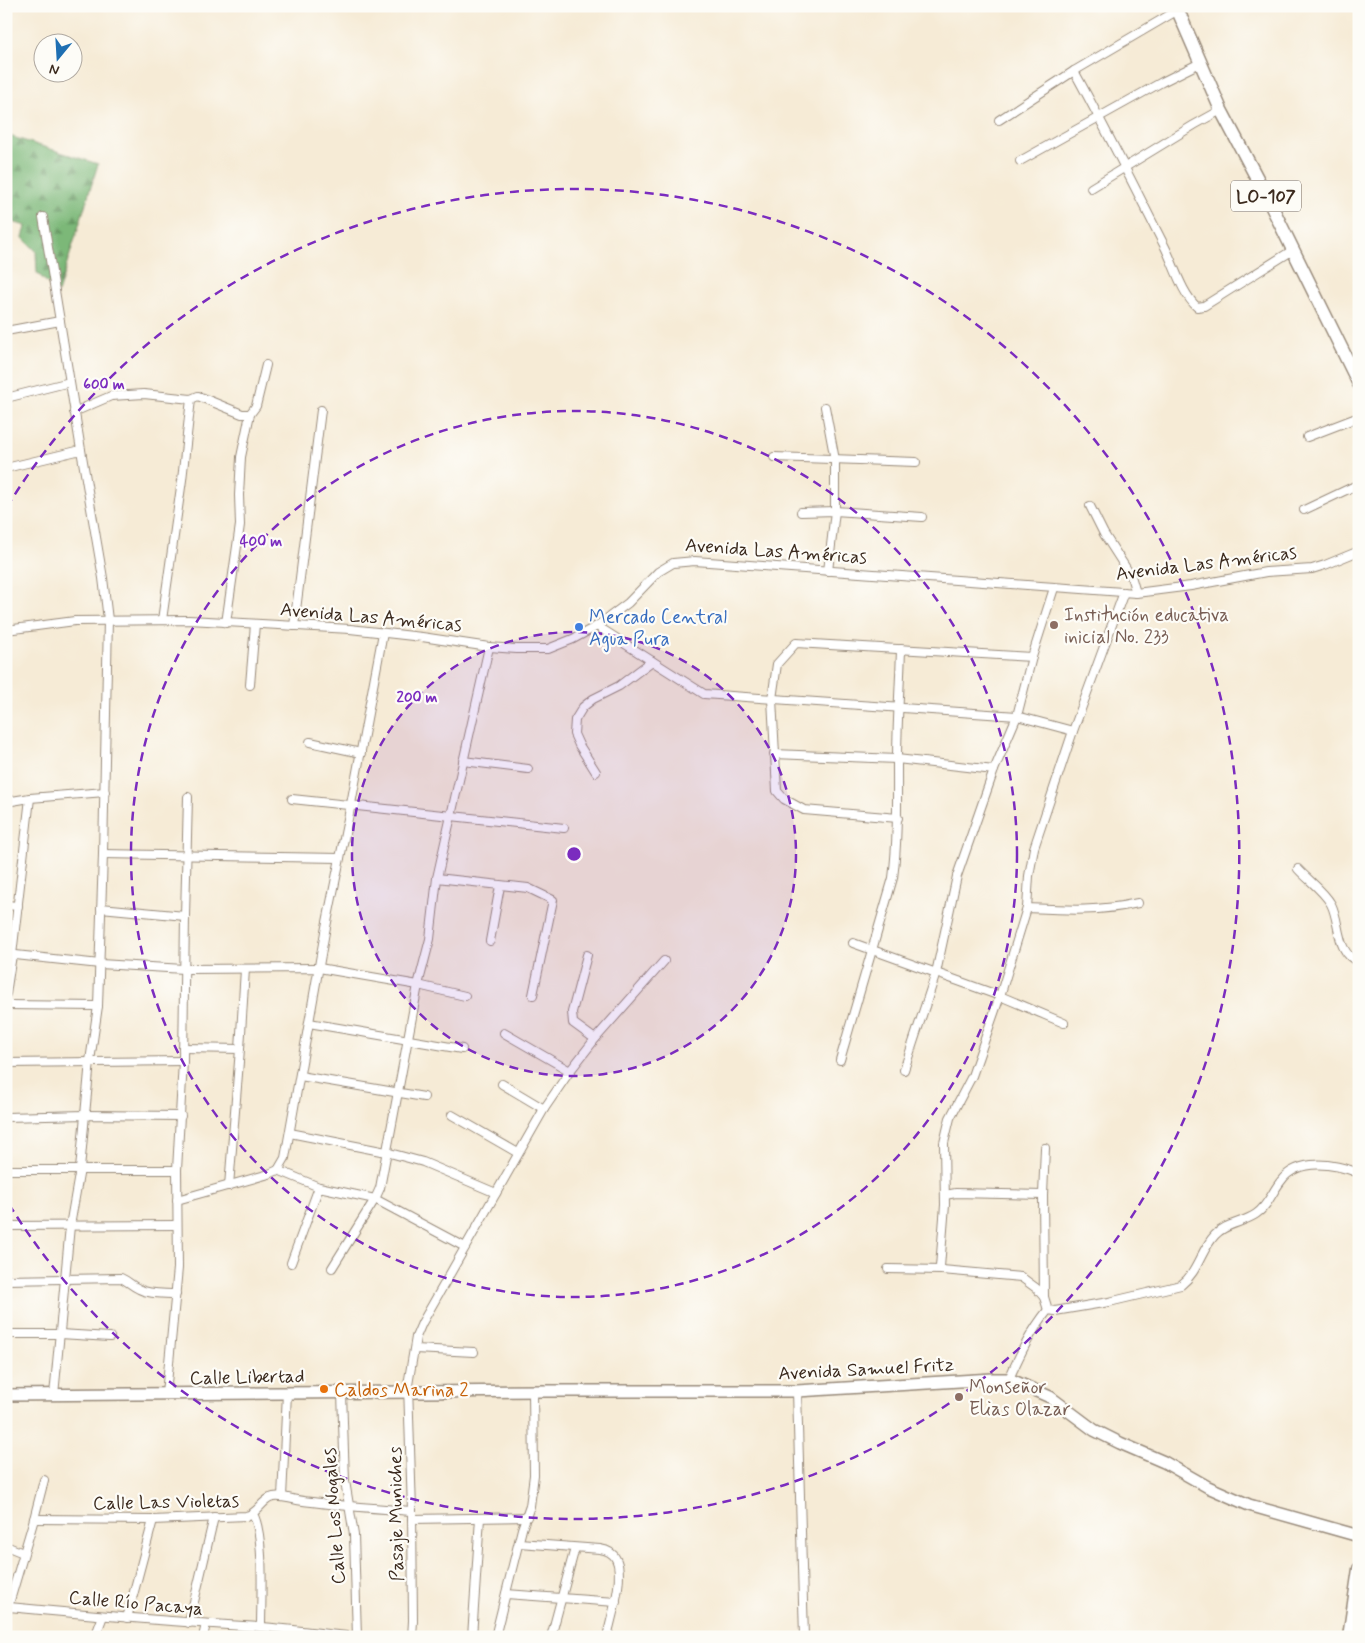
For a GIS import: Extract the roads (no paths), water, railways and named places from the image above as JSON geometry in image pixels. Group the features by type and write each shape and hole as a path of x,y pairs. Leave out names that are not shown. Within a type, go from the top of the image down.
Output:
{"main road":[{"name":"LO-107","path":"1177,8 1222,110 1359,384"},
{"path":"1349,1637 1359,1569"}],"street":[{"path":"999,120 1074,71 1177,8"},
{"path":"1020,161 1200,63"},
{"path":"1074,71 1181,282 1192,302 1197,307 1204,306 1293,250"},
{"path":"1091,188 1222,110"},
{"path":"43,217 100,560 108,620 104,854 98,1006 90,1061 80,1170 70,1226 54,1395"},
{"path":"6,330 60,321"},
{"path":"226,623 240,525 241,457 250,414 256,406 266,365"},
{"path":"6,398 70,382"},
{"path":"74,412 111,396 144,394 191,399 198,396 242,414 250,414"},
{"path":"162,620 191,399"},
{"path":"824,407 835,460 834,512 828,572"},
{"path":"294,626 321,410"},
{"path":"1307,437 1359,417"},
{"path":"6,468 81,450"},
{"path":"774,457 916,462"},
{"path":"1304,510 1359,484"},
{"path":"1090,506 1104,534 1131,576 1136,593"},
{"path":"800,512 922,517"},
{"name":"Avenida Las Américas","path":"6,630 75,621 162,620 350,629 489,647 517,649 548,648 572,639 597,626 628,603 658,572 673,563 695,561 1136,593 1191,586 1266,572 1312,569 1359,551"},
{"path":"904,1070 936,972 957,876 994,770 1016,716 1054,588"},
{"path":"942,1270 940,1267 944,1194 944,1143 950,1118 972,1076 1000,996 1027,908 1029,876 1034,848 1073,731 1124,592"},
{"path":"250,685 255,624"},
{"path":"597,626 704,694 1016,716 1073,731"},
{"path":"177,1200 269,1174 278,1170 285,1158 383,633"},
{"path":"898,818 804,810 784,799 777,791 772,699 777,664 796,643 1032,657"},
{"path":"332,1268 380,1188 418,984 430,939 437,878 489,647"},
{"path":"840,1060 893,878 898,818 897,759 901,649"},
{"path":"596,772 578,745 574,734 575,720 583,707 593,699 619,686 652,661"},
{"path":"310,742 361,752"},
{"path":"774,754 897,759 994,770"},
{"path":"463,761 528,769"},
{"path":"6,802 30,798 105,792"},
{"path":"6,994 9,955 18,906 30,798"},
{"path":"166,1394 178,1268 177,1170 184,1048 184,916 188,798"},
{"path":"292,798 564,828"},
{"path":"104,854 340,858"},
{"path":"1298,869 1328,899 1333,910 1341,942 1349,958 1359,962"},
{"path":"437,878 528,888 552,900 533,995"},
{"path":"490,941 500,886"},
{"path":"1027,908 1079,910 1113,908 1138,903"},
{"path":"6,905 18,906"},
{"path":"101,908 184,916"},
{"path":"853,943 1000,996 1064,1023"},
{"path":"9,955 100,964 184,969 319,968 418,984 466,996"},
{"path":"587,955 572,1012 573,1023 595,1039"},
{"name":"Pasaje Muniches","path":"412,1637 412,1515 408,1385 416,1337 422,1323 544,1109 595,1039 664,961"},
{"path":"229,1186 245,969"},
{"path":"6,1006 98,1006"},
{"path":"309,1023 462,1049"},
{"path":"504,1033 570,1071"},
{"path":"184,1048 240,1049"},
{"path":"6,1063 183,1061"},
{"path":"300,1076 424,1096"},
{"path":"502,1084 544,1109"},
{"path":"6,1117 85,1115 181,1116"},
{"path":"452,1115 518,1153"},
{"path":"290,1133 386,1152 423,1162 496,1193"},
{"path":"1045,1148 1043,1195 1044,1297 1048,1310"},
{"path":"1048,1310 1055,1311 1109,1302 1181,1285 1194,1272 1209,1242 1216,1234 1225,1227 1255,1215 1264,1207 1281,1180 1297,1168 1324,1165 1341,1166 1359,1173"},
{"path":"6,1170 177,1170"},
{"path":"278,1170 320,1187 375,1199 466,1247"},
{"path":"291,1263 320,1187"},
{"path":"944,1194 1043,1195"},
{"path":"6,1226 177,1226"},
{"path":"888,1269 942,1270 1021,1277 1036,1288 1044,1297"},
{"path":"6,1280 121,1278 127,1280 140,1290 176,1294"},
{"path":"1009,1379 1019,1355 1048,1310"},
{"path":"6,1334 60,1334 110,1337"},
{"path":"415,1349 474,1352"},
{"name":"Avenida Samuel Fritz","path":"548,1390 797,1391 1009,1379 1050,1397 1094,1430 1164,1462 1208,1488 1249,1505 1359,1536"},
{"name":"Calle Libertad","path":"6,1394 548,1390"},
{"path":"495,1637 530,1506 534,1475 533,1391"},
{"path":"797,1391 804,1637"},
{"path":"287,1393 282,1497 412,1515 480,1518 527,1517"},
{"name":"Calle Los Nogales","path":"342,1393 345,1481 354,1535 356,1637"},
{"path":"7,1610 44,1480"},
{"name":"Calle Las Violetas","path":"34,1519 153,1520 253,1514 271,1498 282,1497"},
{"path":"253,1514 258,1522 262,1627"},
{"path":"189,1623 214,1517"},
{"path":"472,1637 480,1518"},
{"path":"126,1618 153,1520"},
{"path":"519,1543 600,1549 608,1551 616,1558 619,1574 616,1602 607,1637"},
{"path":"6,1546 23,1553"},
{"path":"551,1637 575,1548"},
{"path":"506,1594 616,1602"},
{"name":"Calle Río Pacaya","path":"7,1610 262,1627 356,1637"},
{"path":"96,1637 103,1616"},
{"path":"203,1637 206,1624"}],"place":[{"name":"Institución educativa inicial No. 233","path":"1054,625"},
{"name":"Mercado Central Agua Pura","path":"579,627"},
{"name":"Caldos Marina 2","path":"324,1389"},
{"name":"Monseñor Elias Olazar","path":"959,1397"}]}
